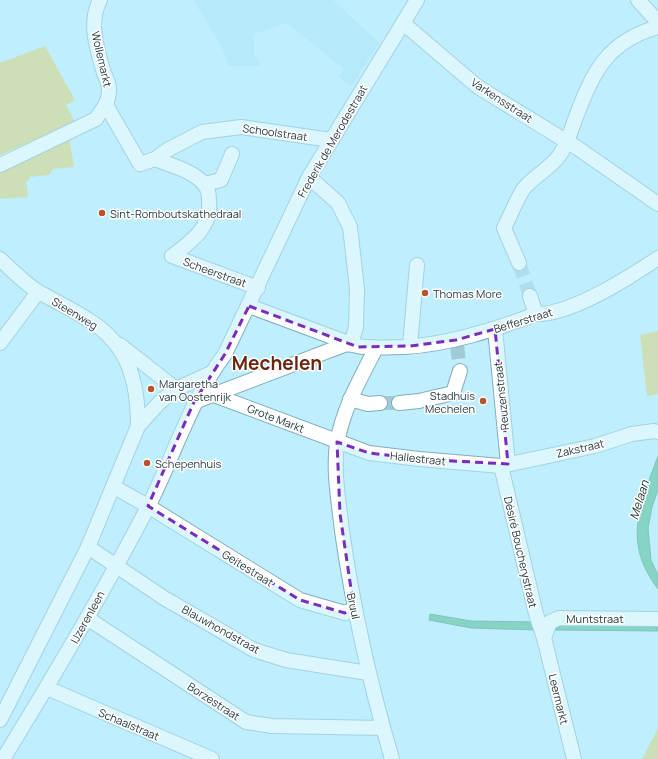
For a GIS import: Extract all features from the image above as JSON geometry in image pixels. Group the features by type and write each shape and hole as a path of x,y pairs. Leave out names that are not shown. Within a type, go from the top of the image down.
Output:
{"street":[{"name":"Wollemarkt","path":"100,0 94,16 94,30 97,49 110,90 106,106"},
{"name":"Frederik de Merodestraat","path":"258,288 279,239 310,177 331,140 406,25 417,0"},
{"path":"638,0 658,22"},
{"name":"Varkensstraat","path":"406,25 478,87 567,141 658,204"},
{"path":"519,263 504,228 524,188 558,156 567,141 589,83 607,57 618,46 632,37 644,31 658,27"},
{"path":"0,165 96,118 106,106 140,164 155,159 187,172 205,184 222,180 232,154"},
{"name":"Schoolstraat","path":"155,159 169,149 202,132 241,126 331,140"},
{"path":"310,177 338,202 350,227 357,289 356,327 351,344"},
{"name":"Scheerstraat","path":"205,184 210,207 207,223 190,243 172,256 258,288"},
{"name":"Befferstraat","path":"376,348 457,342 536,314 545,314 582,301 627,279 658,258"},
{"name":"Steenweg","path":"0,259 38,292 91,321 109,335 124,356 132,372 138,401 138,426 115,484"},
{"path":"410,346 417,266"},
{"path":"194,402 211,372 225,354 258,288"},
{"path":"0,343 38,292"},
{"path":"530,296 536,314"},
{"path":"249,306 358,347 376,348 350,399 337,446"},
{"name":"Reuzenstraat","path":"495,329 505,465"},
{"path":"109,335 176,389 211,372"},
{"path":"194,402 344,344 351,344"},
{"path":"399,403 419,401 453,393 460,371"},
{"name":"Steenweg","path":"138,426 176,389"},
{"name":"Grote Markt","path":"214,395 337,446"},
{"path":"350,399 368,404 380,403"},
{"name":"IJzerenleen","path":"4,759 87,618 148,506 194,402"},
{"name":"Zakstraat","path":"505,465 595,446 632,434 654,431 658,432"},
{"name":"Hallestraat","path":"337,446 369,453 419,459 505,465"},
{"name":"Bruul","path":"337,446 336,464 340,514 354,609 368,672 392,759"},
{"name":"Désiré Boucherystraat","path":"505,465 536,614 544,638"},
{"path":"0,720 88,547 115,484 148,506"},
{"name":"Geitestraat","path":"148,506 300,600 345,613 354,609"},
{"name":"Blauwhondstraat","path":"88,547 164,598 254,650 286,660 368,672"},
{"name":"Borzestraat","path":"87,618 246,722 272,726 383,728"},
{"name":"Muntstraat","path":"544,638 550,622 559,618 658,619"},
{"name":"Leermarkt","path":"544,638 574,759"},
{"name":"Schaalstraat","path":"47,688 212,759"}],"highlighted area":[{"path":"249,306 358,347 410,346 456,340 495,329 508,464 419,459 369,453 337,442 340,514 354,609 345,613 300,600 148,506 194,402 225,354"}],"shaded area":[{"path":"193,0 333,0 379,43 351,87 339,77 344,69 287,23 254,34 254,55 258,58 260,66 229,66 222,47"},
{"path":"45,46 75,100 66,105 75,122 0,155 0,63"},
{"path":"69,137 74,167 53,169 49,175 30,177 25,183 27,186 28,197 0,199 0,170"},
{"path":"658,331 658,394 647,396 640,335"},
{"path":"658,456 658,490 652,507 648,528 651,560 658,575 658,589 647,572 640,555 637,539 638,523 645,491"},
{"path":"430,614 471,621 537,622 537,630 471,628 429,620"},
{"path":"560,623 658,623 658,631 553,630"},
{"path":"658,728 658,759 642,759"}],"tunnel":[{"path":"519,263 530,296"},
{"path":"457,345 460,371"},
{"path":"380,403 399,403"}],"place":[{"name":"Sint-Romboutskathedraal","path":"102,213"},
{"name":"Thomas More","path":"425,293"},
{"name":"Margaretha van Oostenrijk","path":"151,389"},
{"name":"Stadhuis Mechelen","path":"483,401"},
{"name":"Schepenhuis","path":"147,463"}],"district":[{"name":"Mechelen","path":"277,363"}],"water label":[{"name":"Melaan","path":"639,500"}]}
